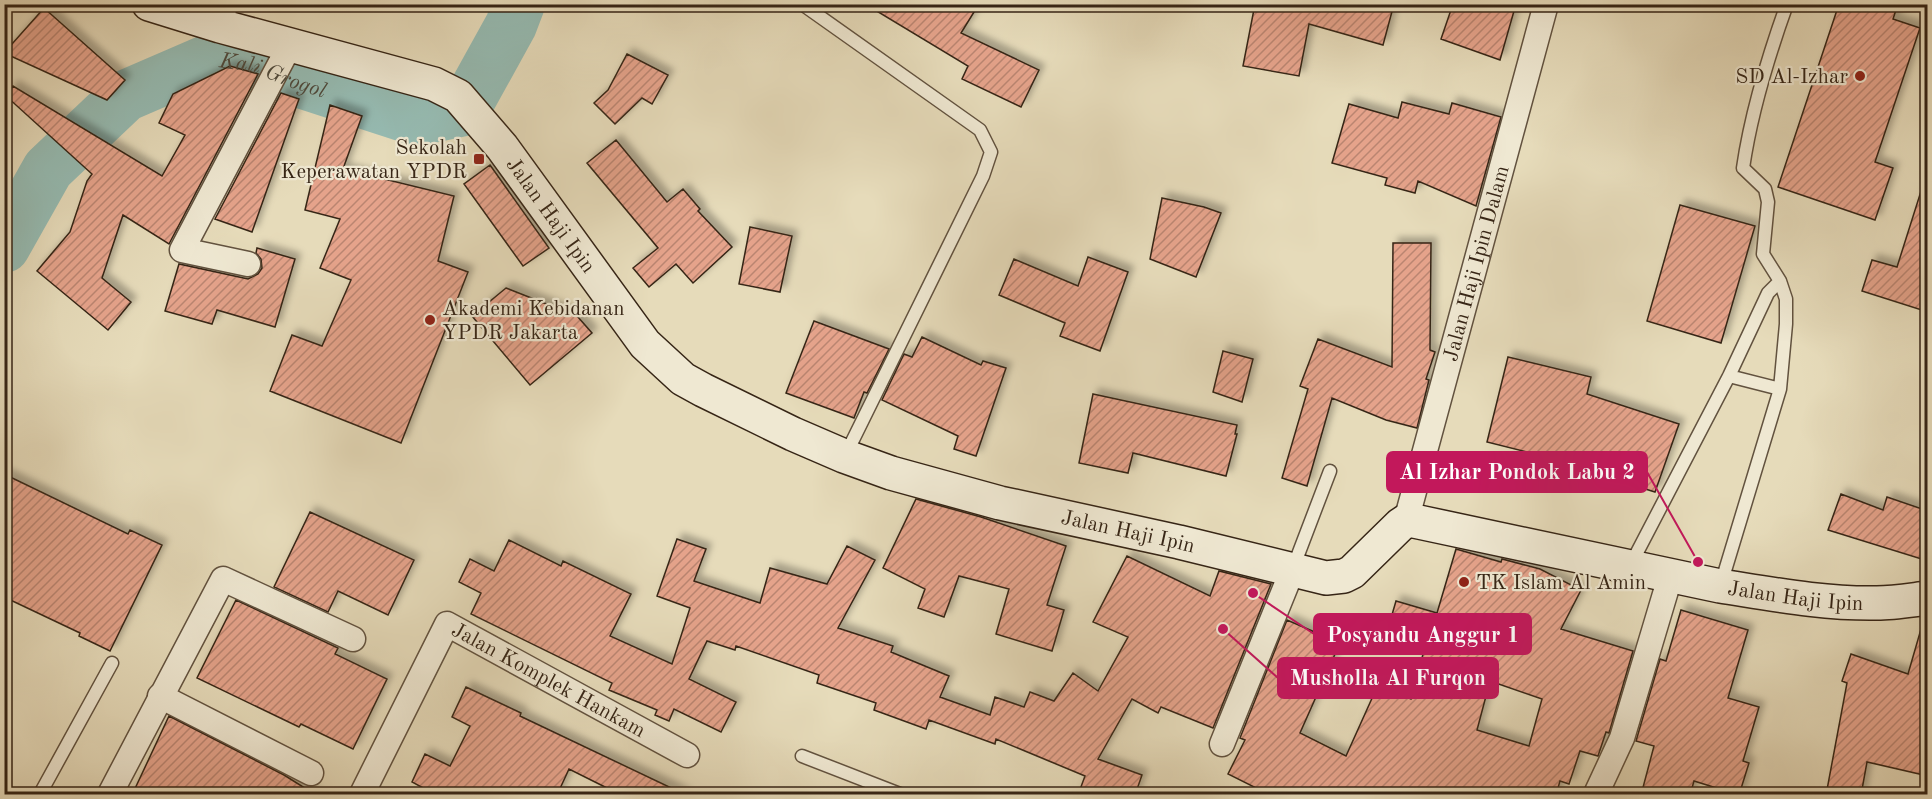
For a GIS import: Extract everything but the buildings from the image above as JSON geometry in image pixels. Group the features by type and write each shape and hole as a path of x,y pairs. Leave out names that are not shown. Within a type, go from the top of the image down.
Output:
{"street":[{"path":"149,4 227,15 284,56 183,250 248,264"},
{"name":"Jalan Haji Ipin Dalam","path":"1406,521 1546,4"},
{"name":"Jalan Haji Ipin","path":"284,56 434,84 458,96 502,147 645,344 664,363 683,379 703,390 754,416 844,456 946,489 1326,578 1344,576 1352,572 1406,521 1414,521 1720,586 1833,601 1878,603 1928,598"},
{"path":"1222,744 1292,571"},
{"path":"1596,795 1622,738 1671,574"},
{"path":"110,795 223,579 353,639"},
{"name":"Jalan Komplek Hankam","path":"366,793 447,624 687,755"},
{"path":"160,696 311,773"}],"lane":[{"path":"802,4 981,130 990,152 983,176 844,456"},
{"path":"1720,586 1780,389 1786,299 1780,281 1763,254 1768,202 1765,189 1743,168 1764,79 1787,4"},
{"path":"1630,566 1729,376 1768,293 1780,281"},
{"path":"1729,376 1780,389"},
{"path":"1292,571 1330,471"},
{"path":"40,795 112,663"},
{"path":"802,756 900,795"}],"waterway":[{"name":"Kali Grogol","path":"4,247 48,169 125,96 213,58 254,64 291,79 417,120 464,110 511,25 519,4"}],"place":[{"name":"SD Al-Izhar","path":"1860,76"},
{"name":"Sekolah Keperawatan YPDR","path":"479,159"},
{"name":"Akademi Kebidanan YPDR Jakarta","path":"430,320"},
{"name":"Al Izhar Pondok Labu 2","path":"1698,562"},
{"name":"TK Islam Al Amin","path":"1464,582"},
{"name":"Posyandu Anggur 1","path":"1253,593"},
{"name":"Musholla Al Furqon","path":"1223,629"}]}
